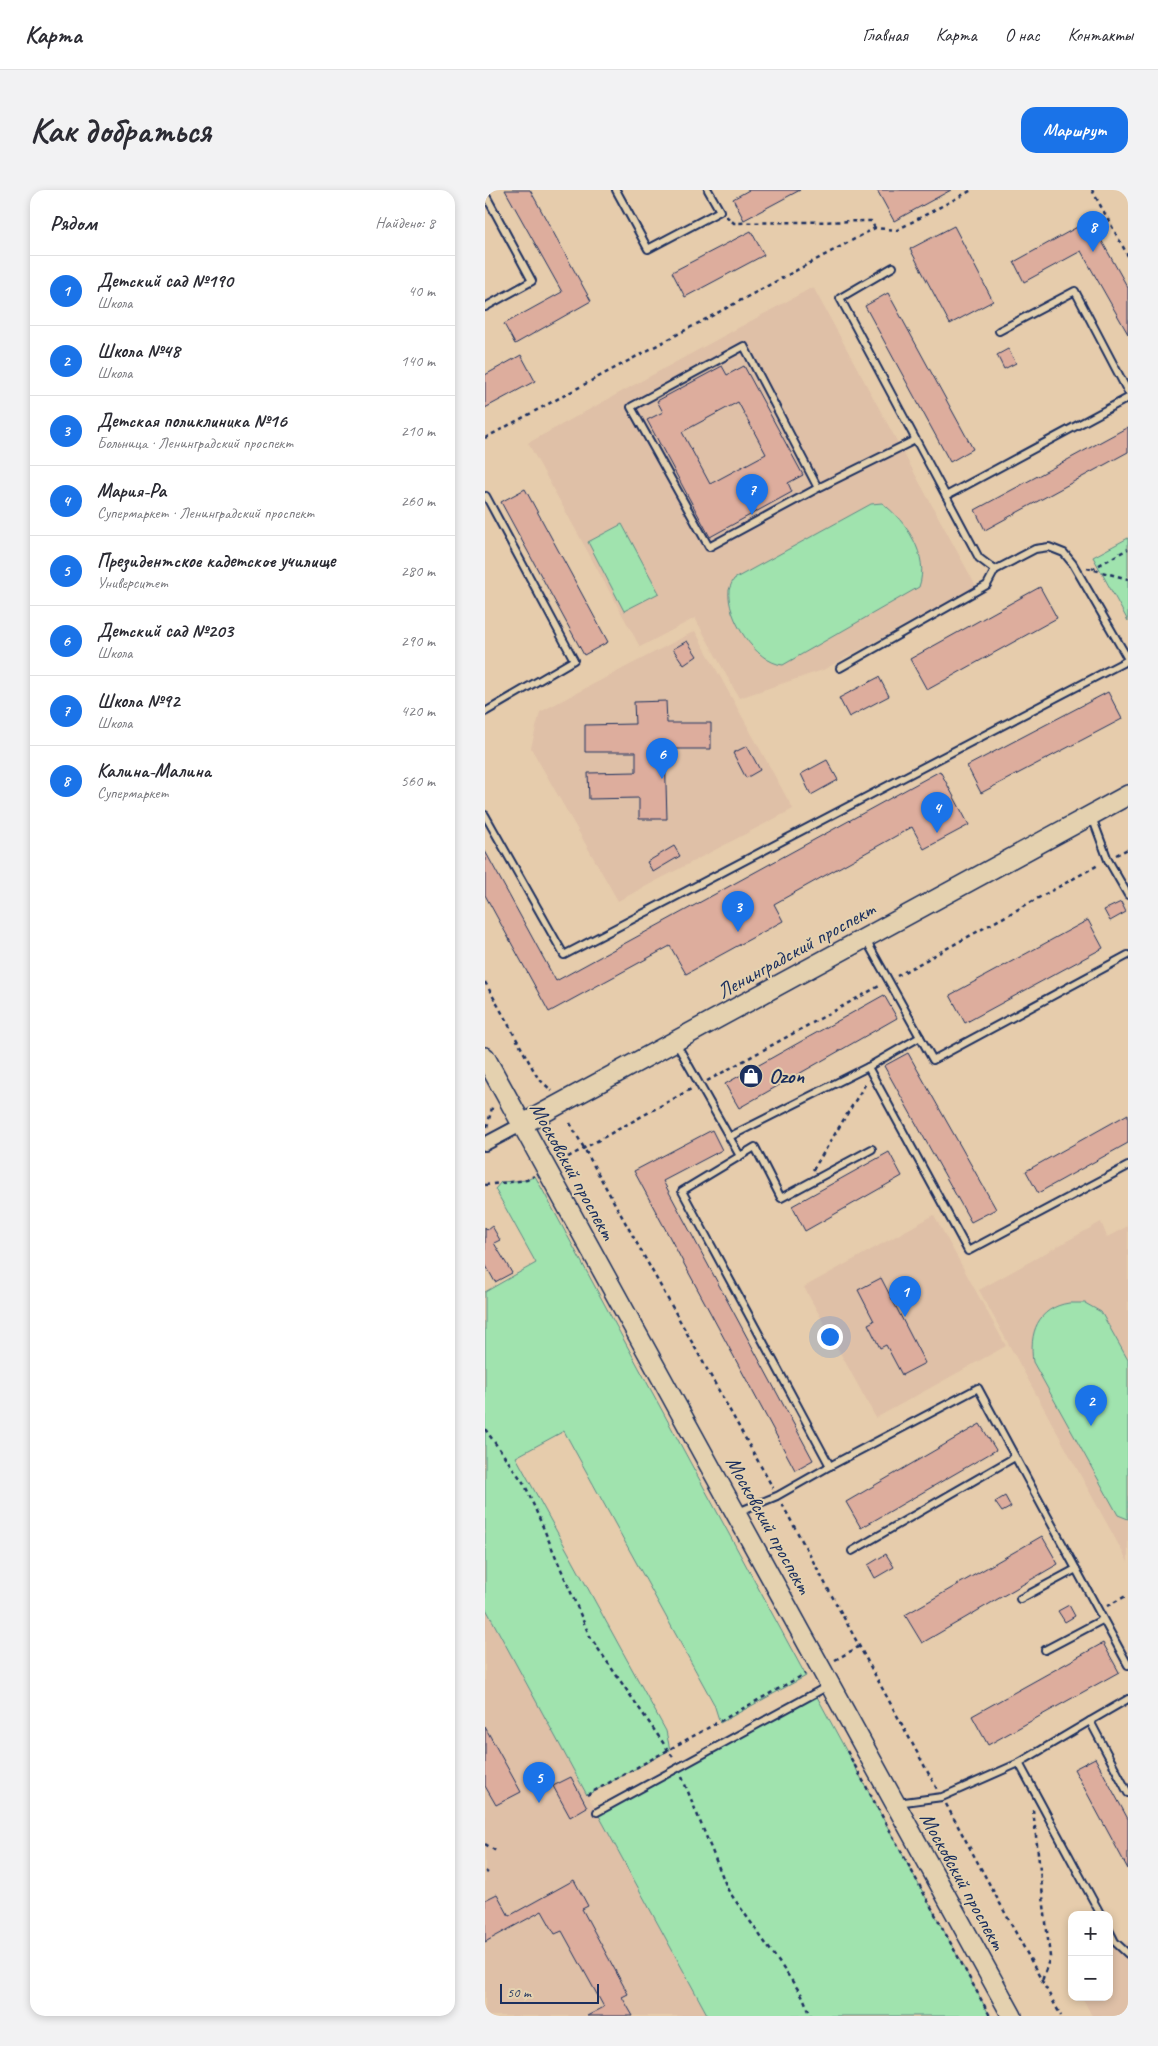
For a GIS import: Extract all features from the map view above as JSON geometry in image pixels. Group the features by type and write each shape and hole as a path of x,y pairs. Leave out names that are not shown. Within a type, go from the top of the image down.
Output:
{"street":[{"name":"Ленинградский проспект","path":"485,1144 1128,794"},
{"name":"Московский проспект","path":"485,1057 1012,2016"}],"lane":[{"path":"617,190 648,249 720,211 708,190"},
{"path":"485,194 488,208 532,281 485,307"},
{"path":"893,267 839,298 979,558 995,570"},
{"path":"999,331 1075,291 1128,392"},
{"path":"818,488 745,346 631,407 709,547 818,488 915,440"},
{"path":"945,496 1128,398"},
{"path":"485,712 574,660 486,496"},
{"path":"485,815 564,955 1128,659 1073,564 1064,553 1049,547 1035,549 995,570 987,585 840,668"},
{"path":"1091,814 1108,860 1128,895"},
{"path":"865,938 933,1060 1128,955"},
{"path":"729,1137 868,1067 920,1037"},
{"path":"675,1041 740,1156"},
{"path":"868,1067 968,1251 1128,1166"},
{"path":"831,1466 682,1190 755,1147 781,1198 872,1149"},
{"path":"737,1513 777,1496 978,1388 1128,1665"},
{"path":"852,1551 1015,1457"},
{"path":"1020,1599 1076,1569"},
{"path":"1045,1650 1102,1620"},
{"path":"597,1812 831,1684"},
{"path":"895,1804 942,1797 1019,1764 1128,1699"},
{"path":"1090,1722 1128,1793"},
{"path":"1019,1764 1099,1911"},
{"path":"1113,1938 1128,1954"}],"path":[{"path":"485,438 875,228 897,230 972,190"},
{"path":"1092,190 1128,256"},
{"path":"720,211 734,223 871,220 875,228"},
{"path":"1092,569 1128,549"},
{"path":"1073,564 1128,579"},
{"path":"561,1161 1128,849"},
{"path":"485,982 538,1078 555,1093"},
{"path":"802,1188 872,1074"},
{"path":"487,1126 493,1103"},
{"path":"570,1123 860,1646 1061,2016"},
{"path":"485,1185 527,1180 535,1176"},
{"path":"485,1429 525,1485 590,1637 670,1750 679,1767 728,1890 802,1995 811,2016"},
{"path":"1098,1611 1128,1595"},
{"path":"835,1660 860,1646"},
{"path":"587,1795 806,1676"},
{"path":"843,1744 990,2016"},
{"path":"1030,1785 1050,1957 1043,1982"},
{"path":"485,1844 496,1851"}],"shaded area":[{"path":"813,287 976,586 823,670 739,698 695,618 640,647 528,443"},
{"path":"695,631 793,809 618,901 531,748 540,712"},
{"path":"934,1215 1006,1346 876,1418 804,1287"},
{"path":"1101,1222 1107,1237 1128,1226 1128,1562 979,1290"},
{"path":"485,1607 597,1812 708,2016 485,2016"},
{"path":"1128,1942 1128,2016 1092,2016 1084,2001 1113,2001 1113,1950"}],"green space":[{"path":"882,503 899,519 914,540 921,563 922,575 919,587 783,665 773,662 753,648 732,613 729,590 734,579 871,504"},
{"path":"622,524 659,593 624,611 588,542"},
{"path":"1128,538 1128,621 1093,557"},
{"path":"535,1176 806,1676 720,1723 714,1704 564,1431 516,1457 666,1731 670,1750 587,1795 485,1607 485,1292 536,1263 495,1189 501,1182 527,1180"},
{"path":"1069,1303 1085,1303 1101,1312 1128,1360 1128,1519 1118,1515 1033,1362 1032,1341 1037,1324 1049,1310"},
{"path":"815,1693 990,2016 708,2016 597,1812"}],"building":[{"path":"505,190 530,190 591,301 515,344 504,324 562,292"},
{"path":"749,190 800,190 744,220 733,199"},
{"path":"877,190 951,190 894,221"},
{"path":"1090,220 1128,288 1128,334 1081,251 1024,282 1014,262"},
{"path":"954,226 993,301 950,324 910,249"},
{"path":"751,231 764,255 685,297 672,272"},
{"path":"888,293 973,449 950,462 865,306"},
{"path":"1008,349 1016,363 1004,369 997,355"},
{"path":"521,355 535,381 485,408 485,375"},
{"path":"722,366 727,375 744,366 803,475 788,483 792,492 710,537 647,420 663,412 657,401","holes":["738,402 766,454 710,484 682,432"]},
{"path":"1128,427 1128,452 985,530 975,510"},
{"path":"525,489 608,642 584,655 501,502"},
{"path":"1040,587 1057,618 927,690 910,659"},
{"path":"687,641 697,656 684,665 673,649"},
{"path":"879,677 889,696 849,717 839,698"},
{"path":"1108,692 1122,719 981,793 967,766"},
{"path":"666,701 667,723 711,723 711,749 665,749 667,819 639,819 639,798 589,799 588,773 636,772 636,752 585,752 585,725 635,724 634,702"},
{"path":"747,746 760,770 746,778 733,753"},
{"path":"827,760 838,780 811,795 801,774"},
{"path":"940,771 969,825 924,849 912,827 774,904 783,921 686,974 670,946 549,1012 485,895 485,851 556,981"},
{"path":"674,846 680,856 653,872 647,862"},
{"path":"1121,902 1126,912 1110,921 1104,910"},
{"path":"1088,920 1103,948 965,1023 950,995"},
{"path":"884,995 897,1018 739,1108 725,1084"},
{"path":"908,1053 996,1209 971,1222 884,1066"},
{"path":"1128,1114 1128,1143 1038,1193 1026,1171"},
{"path":"712,1130 722,1150 663,1181 813,1460 795,1470 634,1171"},
{"path":"889,1152 902,1176 805,1231 792,1206"},
{"path":"492,1226 500,1240 494,1243 512,1273 495,1282 485,1264 485,1227 487,1230"},
{"path":"881,1278 925,1363 902,1375 886,1345 880,1348 868,1324 874,1321 858,1290"},
{"path":"980,1424 996,1450 861,1528 846,1502"},
{"path":"1005,1496 1011,1507 1002,1512 995,1502"},
{"path":"1042,1536 1058,1564 922,1643 905,1615"},
{"path":"886,1554 894,1567 875,1578 868,1565"},
{"path":"1069,1605 1075,1616 1065,1622 1058,1611"},
{"path":"1103,1643 1119,1672 988,1745 972,1716"},
{"path":"485,1727 521,1792 496,1805 485,1786"},
{"path":"1095,1758 1128,1819 1128,1869 1074,1769"},
{"path":"571,1777 587,1807 570,1817 553,1786"},
{"path":"574,1880 588,1906 582,1909 628,1994 622,1997 633,2016 587,2016 604,2007 562,1931 555,1934 542,1911 485,1942 485,1900 497,1894 509,1916"}],"place":[{"name":"Калина-Малина","path":"1093,252"},
{"name":"Школа №92","path":"752,515"},
{"name":"Детский сад №203","path":"662,779"},
{"name":"Мария-Ра","path":"937,833"},
{"name":"Детская поликлиника №16","path":"738,932"},
{"name":"Ozon","path":"751,1076"},
{"name":"Детский сад №190","path":"905,1317"},
{"name":"Школа №48","path":"1091,1426"},
{"name":"Президентское кадетское училище","path":"539,1803"}]}
